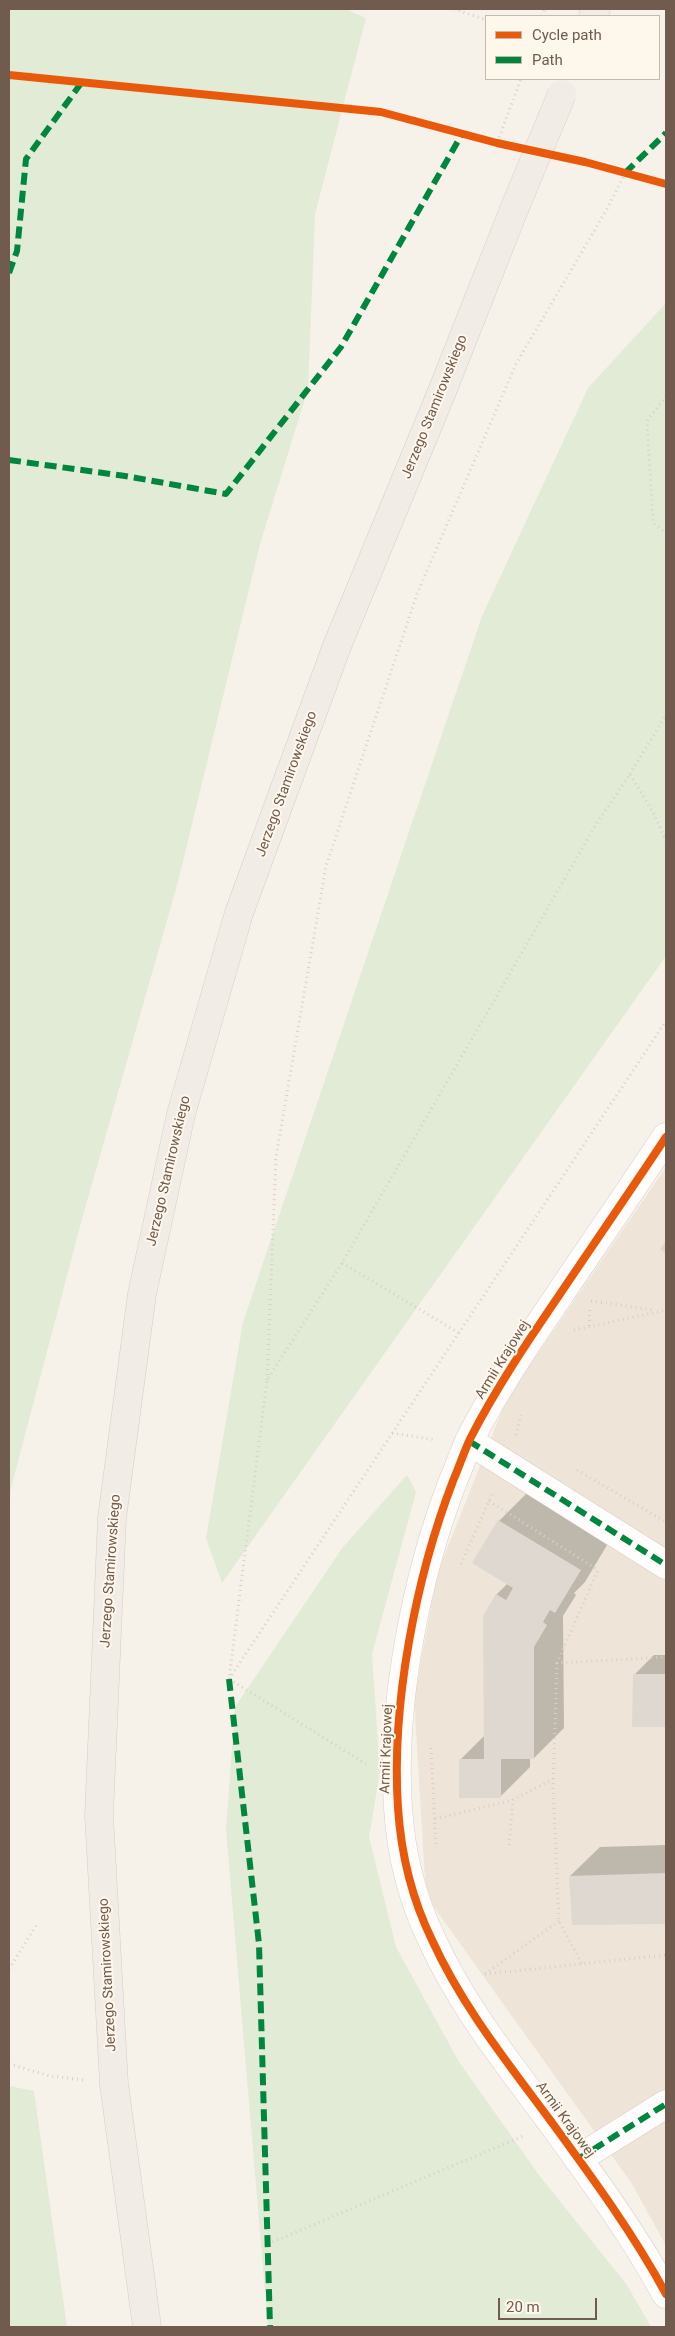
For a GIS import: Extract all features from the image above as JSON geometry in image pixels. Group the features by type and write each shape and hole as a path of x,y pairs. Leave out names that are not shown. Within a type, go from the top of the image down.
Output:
{"main road":[{"name":"Jerzego Stamirowskiego","path":"147,2327 126,2186 114,2084 99,1815 112,1518 144,1284 181,1114 239,913 337,646 565,86"}],"street":[{"name":"Armii Krajowej","path":"666,1137 511,1367 469,1441 442,1510 425,1566 411,1633 402,1692 398,1808 405,1857 414,1898 432,1940 452,1979 488,2037 578,2159 650,2264 666,2294"},
{"path":"469,1441 666,1565"},
{"name":"Armii Krajowej","path":"578,2159 666,2104"}],"path":[{"path":"454,9 485,20"},
{"path":"9,75 381,112 497,143 521,80"},
{"path":"585,162 666,184"},
{"path":"229,1679 267,1380 276,1157 326,866 420,586 516,364 607,209 625,173"},
{"path":"666,396 647,421 653,523 666,533"},
{"path":"267,1380 342,1263 597,822 630,774 666,715"},
{"path":"630,774 655,816 666,842"},
{"path":"229,1679 666,1021"},
{"path":"342,1263 459,1333"},
{"path":"585,1309 596,1293"},
{"path":"590,1301 666,1310"},
{"path":"589,1326 590,1301"},
{"path":"575,1324 570,1331 657,1310"},
{"path":"460,1565 506,1463 517,1434 521,1414"},
{"path":"392,1433 437,1440"},
{"path":"517,1434 525,1439"},
{"path":"575,1468 666,1522"},
{"path":"489,1501 598,1570 557,1663 554,1779 559,1921 582,1964"},
{"path":"557,1663 666,1657"},
{"path":"229,1679 371,1767"},
{"path":"431,1745 436,1848"},
{"path":"435,1819 514,1800 554,1779"},
{"path":"509,1845 514,1800"},
{"path":"485,1974 559,1921"},
{"path":"9,1969 37,1924"},
{"path":"485,1974 666,1955"},
{"path":"481,1965 485,1974"},
{"path":"9,2064 50,2076 114,2084"},
{"path":"268,2244 552,2124"}],"shaded area":[{"path":"666,1167 666,2246 632,2184 426,1896 414,1699 437,1574 507,1398"}],"green space":[{"path":"9,9 345,9 366,18 315,214 308,389 260,544 178,882 82,1219 11,1488 9,1512"},
{"path":"666,303 666,956 222,1583 206,1538 243,1322 482,616 588,388"},
{"path":"407,1475 416,1492 372,1654 380,1772 369,1837 396,1947 459,2062 539,2175 627,2285 651,2327 268,2327 226,1830 235,1707 343,1547"},
{"path":"9,2086 34,2091 67,2327 9,2327"}],"building":[{"path":"666,1241 666,1254 660,1249"},
{"path":"498,1520 581,1570 555,1613 550,1610 543,1622 547,1625 534,1647 534,1759 501,1759 501,1798 459,1798 459,1759 484,1759 483,1616 496,1594 506,1600 513,1588 472,1563"},
{"path":"633,1674 666,1674 666,1727 632,1727"},
{"path":"666,1873 666,1924 572,1925 569,1876"}],"marked path":[{"path":"9,273 17,251 26,159 82,82"},
{"path":"625,173 666,133"},
{"path":"9,460 125,476 226,494 341,347 462,134"},
{"path":"469,1441 666,1565"},
{"path":"229,1679 259,1944 270,2327"},
{"path":"578,2159 666,2104"}],"cycle path":[{"path":"9,75 381,112 497,143 585,162 666,184"},
{"path":"666,1137 524,1347 501,1383 468,1444 440,1518 417,1599 403,1684 398,1727 397,1768 398,1808 409,1876 425,1924 444,1964 486,2033 611,2205 640,2249 666,2294"}]}
